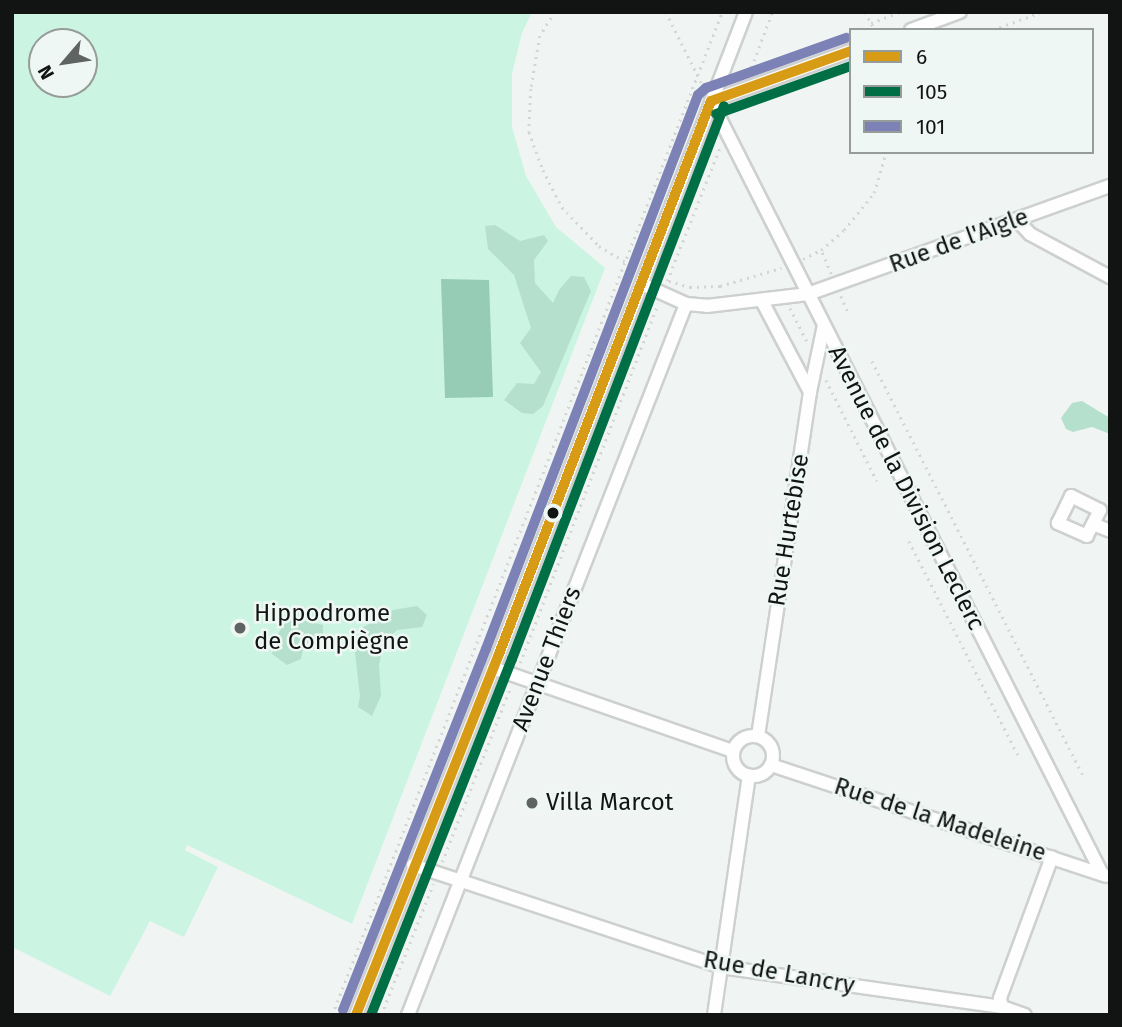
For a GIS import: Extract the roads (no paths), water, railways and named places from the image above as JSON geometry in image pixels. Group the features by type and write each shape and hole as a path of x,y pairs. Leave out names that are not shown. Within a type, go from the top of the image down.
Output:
{"street":[{"path":"356,1015 746,12"},
{"path":"916,28 957,13"},
{"path":"710,101 849,52"},
{"name":"Avenue de la Division Leclerc","path":"710,101 1106,876"},
{"name":"Rue de l'Aigle","path":"686,304 716,306 808,293 1110,186"},
{"path":"1017,220 1030,234 1110,277"},
{"path":"644,279 662,294 686,304"},
{"path":"762,301 810,392"},
{"name":"Avenue Thiers","path":"408,1015 686,304"},
{"name":"Rue Hurtebise","path":"758,736 810,392 824,325"},
{"path":"1093,524 1110,531"},
{"path":"493,668 733,751"},
{"path":"758,736 771,747 771,765 762,774 749,776 738,770 733,751 745,737 758,736"},
{"name":"Rue de la Madeleine","path":"771,765 1106,876"},
{"path":"714,1015 749,776"},
{"path":"1002,1007 1000,998 1052,857"},
{"name":"Rue de Lancry","path":"413,865 721,967 1002,1007 1025,1015"}],"place":[{"name":"Hippodrome de Compiègne","path":"240,628"},
{"name":"Villa Marcot","path":"532,803"}]}
